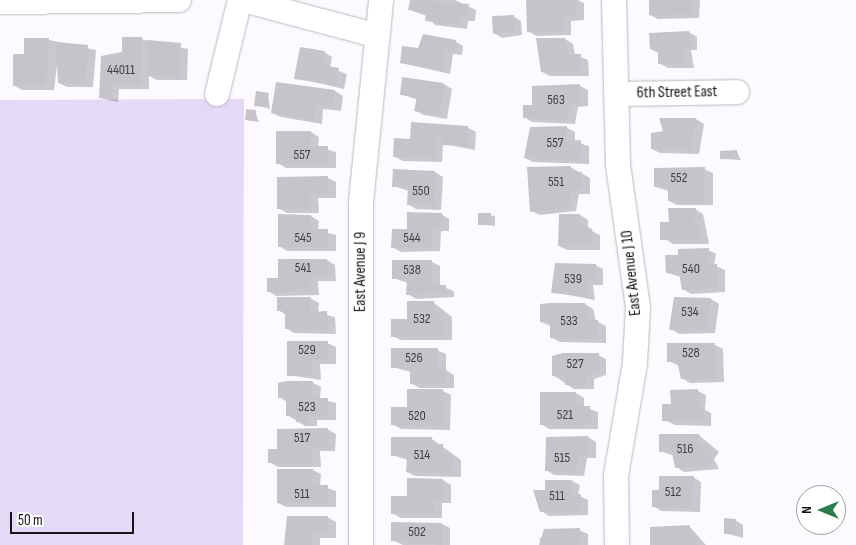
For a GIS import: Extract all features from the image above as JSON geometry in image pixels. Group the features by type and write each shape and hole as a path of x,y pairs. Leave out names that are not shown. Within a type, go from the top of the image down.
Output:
{"street":[{"path":"0,2 179,0"},
{"path":"217,94 241,0 375,35"},
{"name":"East Avenue J 9","path":"361,545 361,202 375,35 381,0"},
{"name":"East Avenue J 10","path":"614,0 618,165 638,307 635,363 616,475 617,545"},
{"name":"6th Street East","path":"616,94 737,92"}],"shaded area":[{"path":"244,99 243,545 0,545 0,100"}],"building":[{"path":"410,0 469,4 467,18 460,17 459,25 425,21 426,13 408,10"},
{"path":"526,0 576,0 577,16 563,17 563,31 527,32"},
{"path":"649,0 691,0 691,14 649,15"},
{"path":"514,15 514,31 493,34 492,16"},
{"path":"689,31 690,46 683,46 686,63 658,64 658,51 650,49 649,33"},
{"path":"423,34 456,40 454,51 445,50 442,70 400,63 402,46 418,48"},
{"path":"122,37 142,37 141,85 111,85 111,98 99,98 101,56 122,52"},
{"path":"24,38 49,38 46,86 13,86 13,54 24,54"},
{"path":"536,38 565,38 567,54 581,54 581,72 541,72"},
{"path":"148,40 181,43 179,76 148,76"},
{"path":"56,42 88,45 85,83 58,83"},
{"path":"300,47 325,51 322,65 339,68 336,85 294,79"},
{"path":"402,77 444,83 439,115 414,111 417,97 400,95"},
{"path":"276,82 335,90 333,108 315,105 314,120 271,113"},
{"path":"580,84 580,102 570,103 567,120 523,118 523,105 532,105 532,86"},
{"path":"256,91 269,93 266,107 254,106"},
{"path":"246,109 256,110 255,121 245,120"},
{"path":"659,118 696,118 691,150 651,149 651,133 663,131"},
{"path":"411,122 468,126 467,146 441,145 442,135 436,135 434,158 393,157 394,138 410,139"},
{"path":"567,126 567,141 581,140 581,160 524,158 530,127"},
{"path":"276,131 311,131 310,146 328,146 328,164 276,164"},
{"path":"737,150 737,159 720,159 720,151"},
{"path":"571,166 571,172 582,172 582,190 571,190 569,207 530,212 527,167"},
{"path":"705,167 705,201 668,201 668,187 654,187 654,168"},
{"path":"393,169 435,171 434,206 407,205 408,187 392,187"},
{"path":"328,176 328,194 310,194 311,209 277,209 277,177"},
{"path":"668,208 696,208 694,226 701,226 701,240 660,240 660,222 669,222"},
{"path":"407,212 442,213 441,227 433,227 432,247 391,248 392,229 407,229"},
{"path":"478,213 491,213 491,225 478,225"},
{"path":"278,214 311,215 310,229 328,229 328,247 278,247"},
{"path":"559,214 580,214 580,224 592,229 593,246 558,246"},
{"path":"709,248 706,264 717,264 718,288 682,290 679,273 666,273 665,255 678,255 678,249"},
{"path":"278,259 327,259 328,277 310,277 311,291 267,292 267,278 278,278"},
{"path":"392,260 432,260 433,285 446,285 446,293 406,295 407,279 392,279"},
{"path":"555,263 596,264 596,281 585,281 587,296 551,293"},
{"path":"277,297 311,297 310,312 327,311 328,330 285,329 285,311 277,311"},
{"path":"674,297 711,298 707,329 669,330"},
{"path":"407,301 434,301 434,311 444,311 445,336 391,337 391,319 407,319"},
{"path":"585,303 588,320 598,320 598,339 550,338 550,322 540,322 540,304"},
{"path":"287,341 328,341 328,360 312,360 313,376 287,376"},
{"path":"667,343 715,343 716,378 681,379 677,361 667,362"},
{"path":"391,348 438,348 438,369 446,369 446,384 410,384 410,368 391,368"},
{"path":"563,353 599,353 599,371 586,375 586,385 565,385 565,377 552,376 552,356"},
{"path":"286,381 313,381 312,398 328,398 328,416 309,416 309,422 296,422 296,416 286,416 286,398 278,398 278,383"},
{"path":"407,389 443,389 443,426 391,425 391,407 407,407"},
{"path":"698,389 697,407 703,407 703,422 662,421 662,404 671,404 670,390"},
{"path":"540,392 576,392 576,406 590,406 591,425 540,425"},
{"path":"328,428 327,447 312,447 313,463 268,463 268,449 277,449 277,429"},
{"path":"659,434 699,434 699,444 711,446 711,454 701,454 711,456 711,465 675,468 672,452 659,452"},
{"path":"588,436 588,454 579,454 576,472 545,471 546,437"},
{"path":"391,437 432,437 432,444 443,444 443,454 453,454 453,473 406,472 407,456 391,456"},
{"path":"277,469 313,469 312,485 328,485 328,503 277,503"},
{"path":"659,476 694,476 692,508 652,507 652,490 659,490"},
{"path":"407,478 443,479 443,499 434,499 434,514 391,514 391,496 407,496"},
{"path":"545,480 572,480 570,494 581,494 581,511 540,512 533,490 545,490"},
{"path":"287,516 328,516 328,534 312,534 313,545 284,545"},
{"path":"724,518 736,519 735,534 724,534"},
{"path":"391,522 442,523 442,545 391,541"},
{"path":"690,525 690,538 698,537 698,545 650,545 650,527"},
{"path":"580,528 580,545 539,545 544,529"}]}
